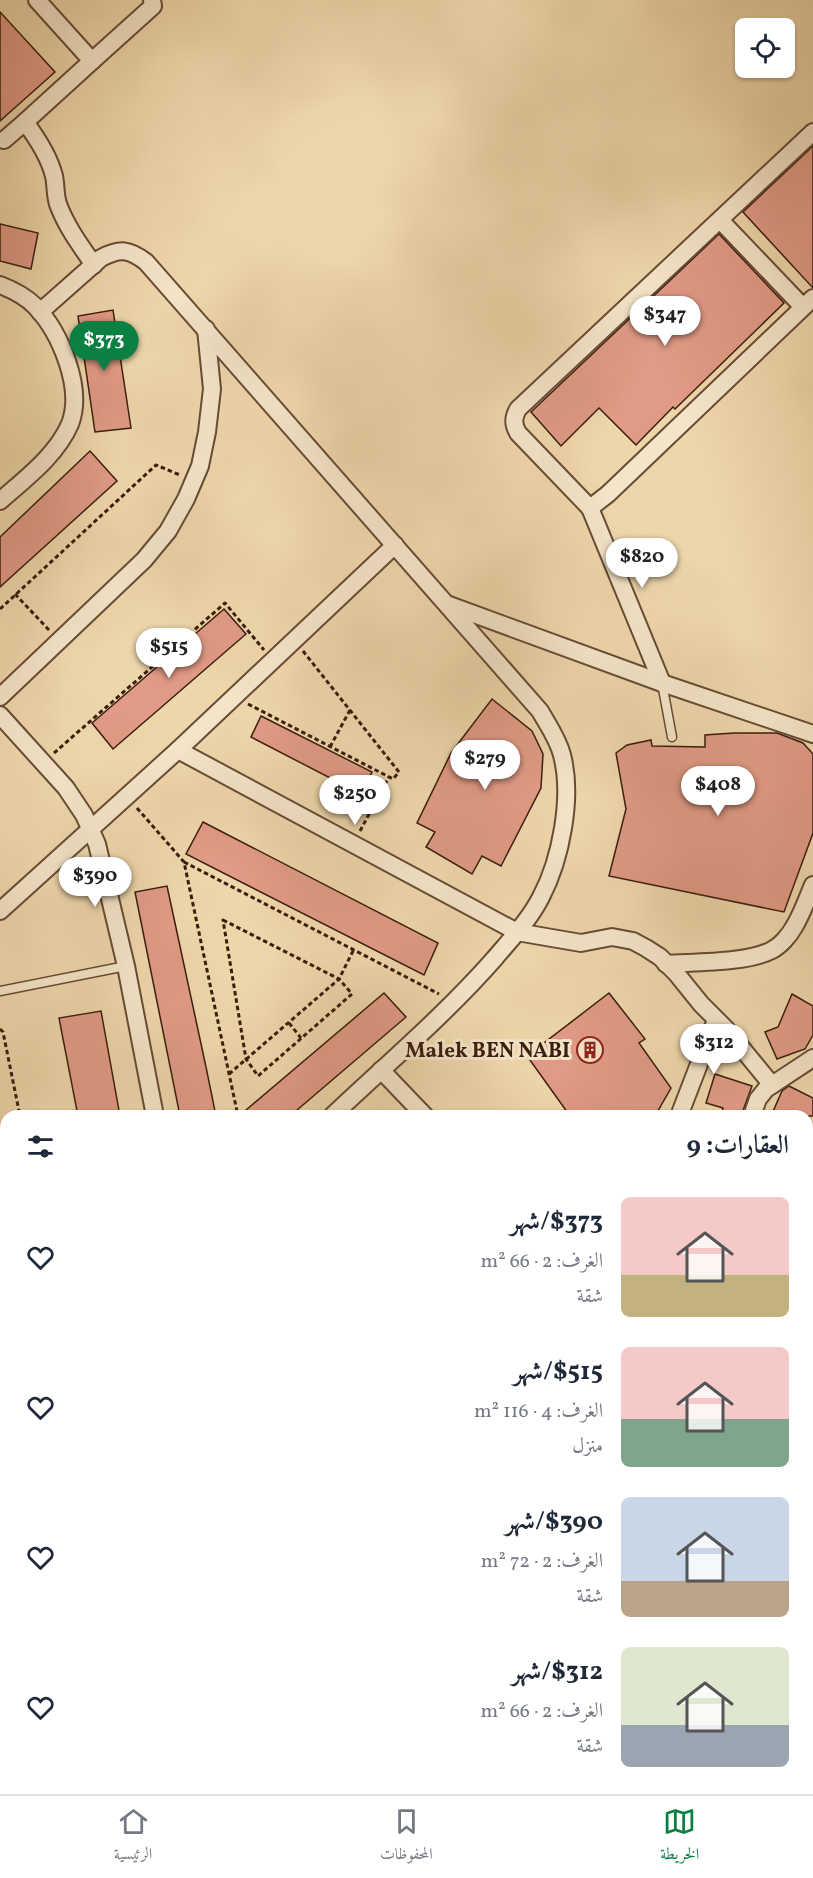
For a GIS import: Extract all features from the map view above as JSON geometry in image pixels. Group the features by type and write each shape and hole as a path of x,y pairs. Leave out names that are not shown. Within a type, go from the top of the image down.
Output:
{"street":[{"path":"37,0 92,61"},
{"path":"4,140 153,6 152,0"},
{"path":"25,122 38,138 53,174 57,201 64,218 93,265"},
{"path":"662,683 590,508 518,433 514,425 515,416 518,409 813,132"},
{"path":"590,508 608,494 808,302 720,220"},
{"path":"40,312 93,265 111,253 120,251 138,255 206,329 540,711 554,735 562,756 566,786 563,829 554,871 540,899 517,933 468,989 338,1110"},
{"path":"0,285 14,290 34,305 52,327 70,368 74,400 70,422 57,447 37,469 0,501"},
{"path":"0,697 144,560 168,531 186,499 200,466 207,432 212,389 206,329"},
{"path":"0,911 178,750 395,545"},
{"path":"447,604 662,683 813,734"},
{"path":"0,715 76,802 90,828 102,861 126,966 154,1110"},
{"path":"178,750 517,933 581,943 612,936 633,941 646,948 666,964 726,1029 772,1085"},
{"path":"666,964 737,959 773,950 794,928 813,885"},
{"path":"681,1110 717,1020"},
{"path":"754,1110 758,1098 766,1089 813,1058"},
{"path":"381,1070 418,1110"}],"lane":[{"path":"662,683 672,737"},
{"path":"0,990 126,966"}],"path":[{"path":"0,609 156,465 194,481"},
{"path":"15,594 59,640"},
{"path":"43,762 225,603 273,660"},
{"path":"234,697 393,779 399,772 294,640"},
{"path":"330,747 350,710"},
{"path":"353,844 389,777"},
{"path":"126,796 184,862 454,1001"},
{"path":"184,862 237,1110"},
{"path":"223,920 339,979 352,994 258,1076 246,1059 223,920"},
{"path":"229,1074 339,979 354,950"},
{"path":"288,1023 301,1038"},
{"path":"0,1029 3,1032 19,1110"}],"building":[{"path":"0,12 55,72 0,121"},
{"path":"813,146 813,288 743,212"},
{"path":"0,224 38,233 31,269 0,261"},
{"path":"719,234 784,303 675,409 673,407 636,445 599,408 561,446 531,412"},
{"path":"113,310 131,428 95,432 78,316"},
{"path":"90,451 117,481 0,587 0,537"},
{"path":"224,609 246,634 113,749 92,723"},
{"path":"492,699 532,731 543,754 541,788 501,866 482,856 472,874 426,847 435,832 417,823 451,753"},
{"path":"261,716 372,772 361,794 251,737"},
{"path":"777,733 803,743 813,754 813,833 784,912 609,876 626,809 616,753 627,745 651,740 652,746 705,747 705,735"},
{"path":"203,822 438,943 424,975 186,854"},
{"path":"167,886 215,1110 179,1110 135,892"},
{"path":"384,993 406,1017 297,1110 246,1110"},
{"name":"Malek BEN NABI","path":"609,993 645,1039 639,1043 671,1088 658,1110 566,1110 527,1056"},
{"path":"792,994 813,1006 813,1035 805,1049 777,1059 765,1032 778,1027"},
{"path":"101,1011 119,1110 77,1110 59,1018"},
{"path":"715,1074 752,1086 743,1110 722,1110 723,1108 706,1103"},
{"path":"789,1086 813,1098 813,1110 774,1110 782,1091"}],"place":[{"name":"Malek BEN NABI","path":"590,1050"}]}
